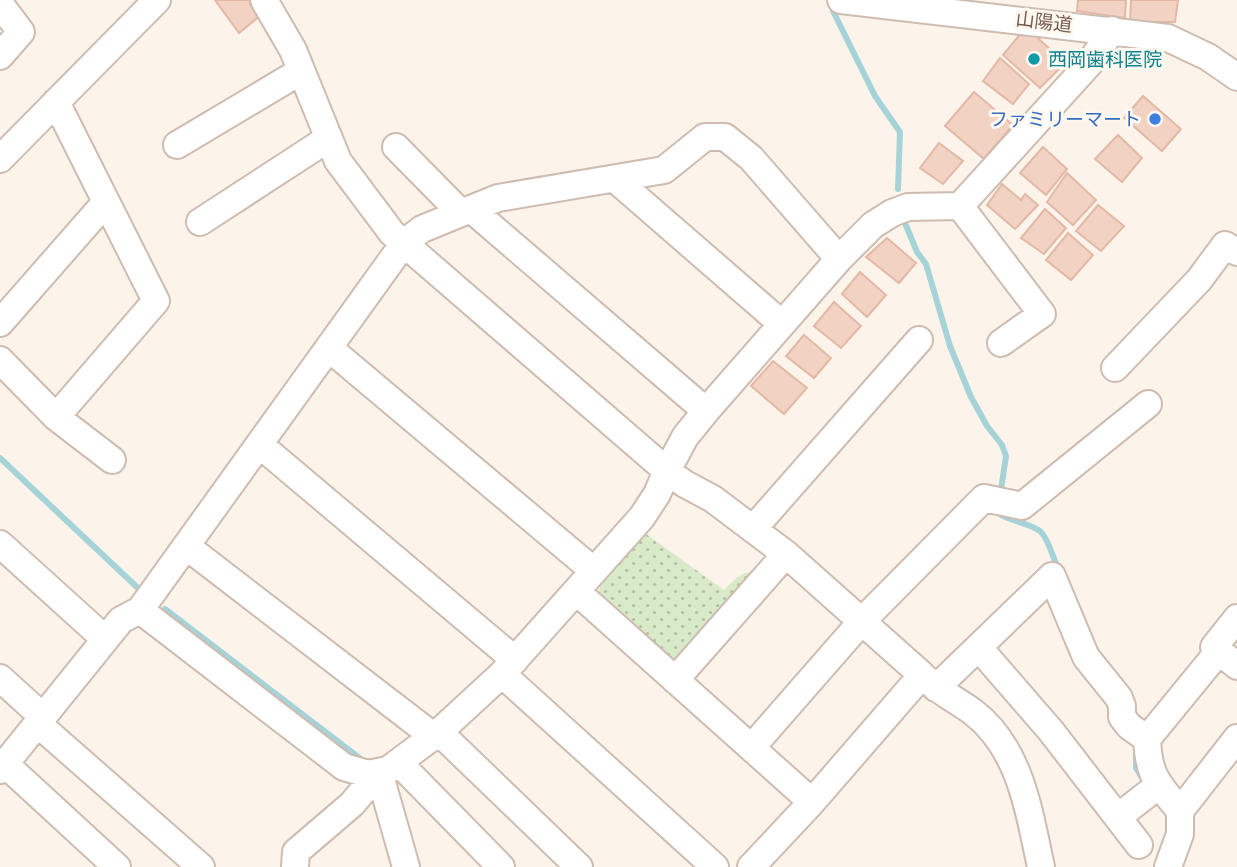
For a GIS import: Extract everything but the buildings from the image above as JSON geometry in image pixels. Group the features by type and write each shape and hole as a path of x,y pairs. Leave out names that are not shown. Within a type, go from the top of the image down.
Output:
{"street":[{"path":"0,159 157,0"},
{"path":"264,0 293,50 338,161 392,233 667,471 713,499 786,554 929,682 975,713 1005,746 1023,787 1041,867"},
{"name":"山陽道","path":"841,0 1168,38 1208,57 1237,77"},
{"path":"0,4 20,32 0,55"},
{"path":"295,867 296,852 389,768 436,734 509,667 577,592 642,517 657,494 685,437 839,259 873,225 892,213 908,207 960,206 1089,64 1112,30"},
{"path":"177,145 301,71"},
{"path":"56,102 156,301 56,417"},
{"path":"117,867 2,767 121,620 140,610 404,243 422,229 498,198 664,170 705,136 725,137 751,158 839,259"},
{"path":"200,222 329,138"},
{"path":"396,148 466,211 706,411"},
{"path":"615,178 782,324"},
{"path":"0,323 106,202"},
{"path":"960,206 1042,314 1001,343"},
{"path":"1115,368 1167,317 1225,245 1237,252"},
{"path":"753,529 919,340"},
{"path":"330,349 594,571"},
{"path":"0,360 56,417 111,460"},
{"path":"752,747 862,621 984,498 1023,506 1147,404"},
{"path":"260,445 509,667 715,867"},
{"path":"0,544 105,639"},
{"path":"186,546 436,734 579,867"},
{"path":"675,680 786,554"},
{"path":"751,867 929,682 979,648 1052,576 1086,657 1119,698 1122,717 1138,733 1154,789 1180,811"},
{"path":"577,592 812,802"},
{"path":"140,610 344,766 368,774 389,768"},
{"path":"1138,733 1228,659 1214,647 1237,618"},
{"path":"979,648 1051,731 1139,845"},
{"path":"0,678 40,720 201,867"},
{"path":"1168,867 1180,834 1180,811 1237,738"},
{"path":"389,768 406,867"},
{"path":"389,768 501,867"},
{"path":"1118,817 1154,789"}],"green space":[{"path":"646,534 724,590 745,573 761,573 676,669 598,596 600,586"}],"waterway":[{"path":"833,11 875,96 900,132 898,189"},
{"path":"905,223 917,252 926,264 950,346 971,397 987,426 1002,445 1006,456 1000,496"},
{"path":"0,458 140,590"},
{"path":"999,511 1003,516 1041,532 1049,544 1058,569"},
{"path":"165,609 362,760"},
{"path":"1136,752 1136,768 1144,781"}],"place":[{"name":"西岡歯科医院","path":"1034,59"},
{"name":"ファミリーマート","path":"1155,119"}]}
